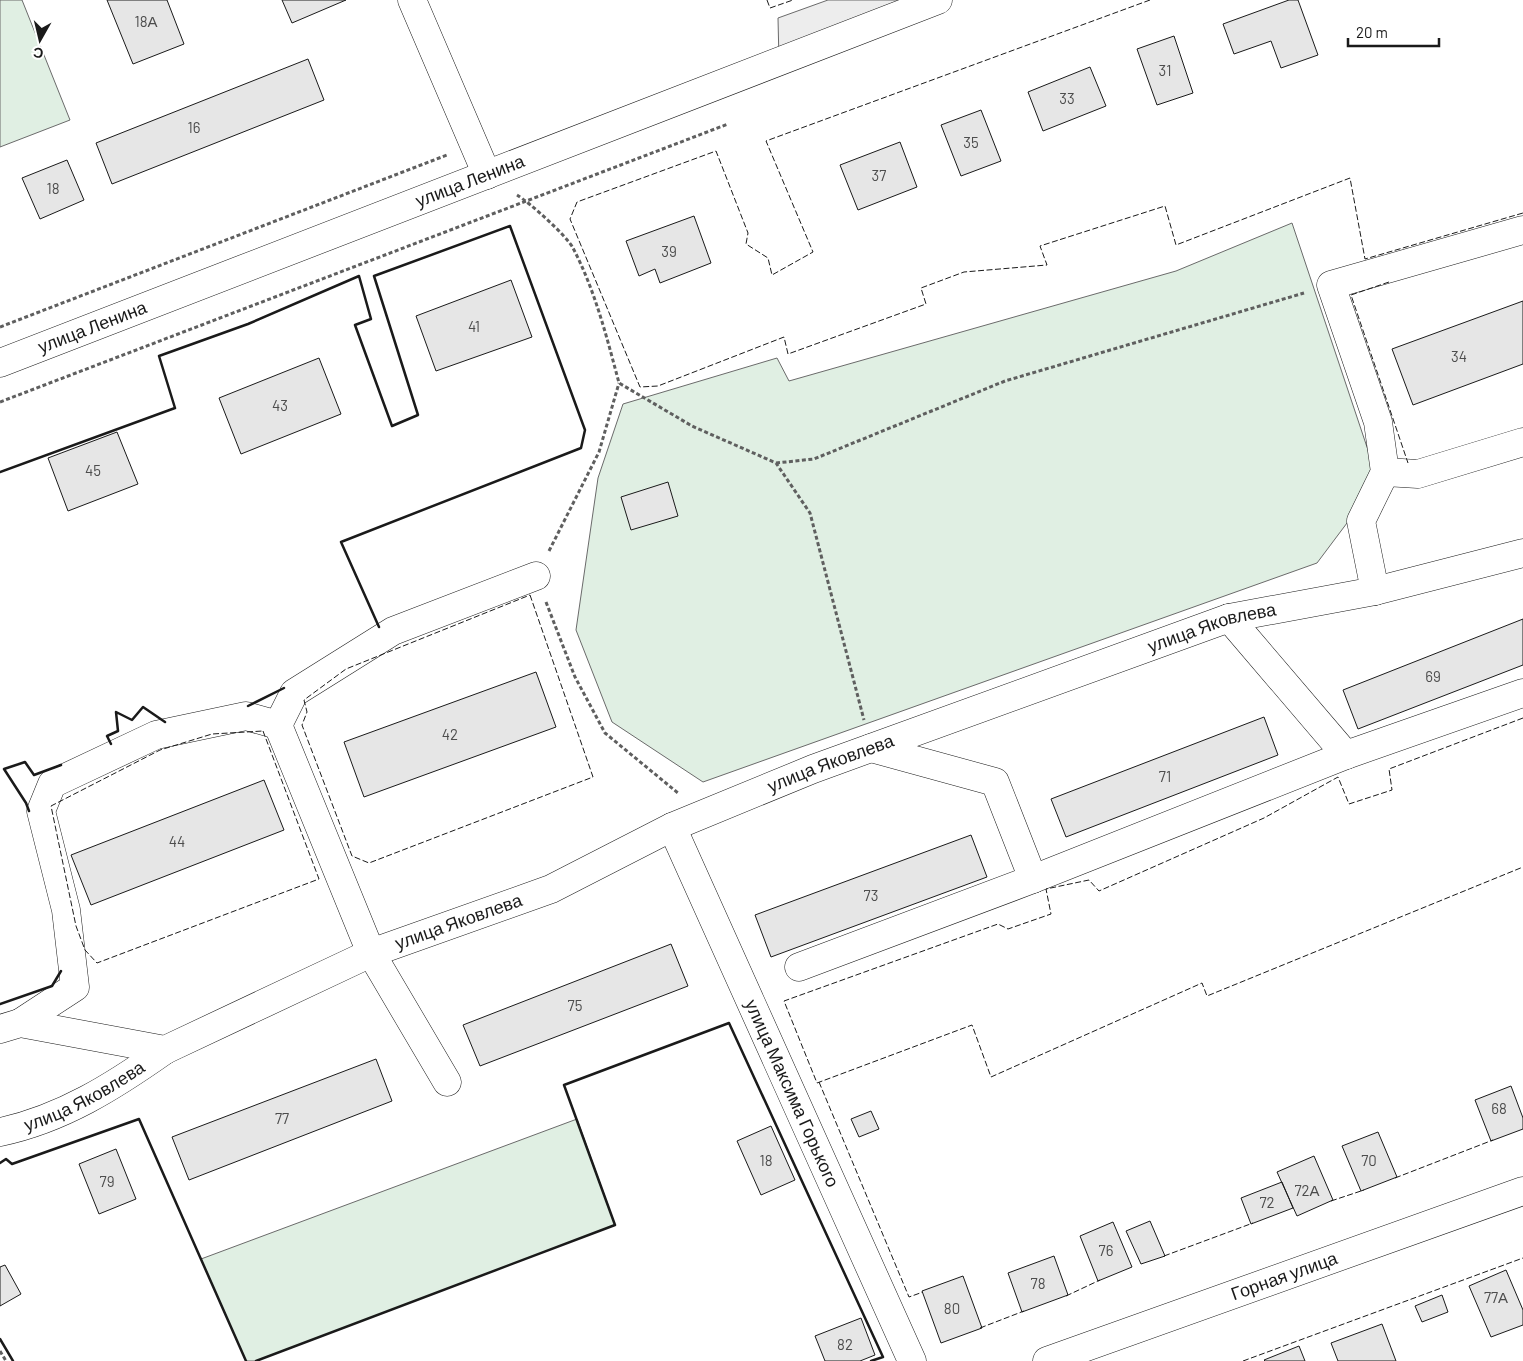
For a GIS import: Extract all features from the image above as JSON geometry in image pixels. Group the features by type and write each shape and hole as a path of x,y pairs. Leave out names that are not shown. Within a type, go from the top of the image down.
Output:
{"street":[{"path":"412,0 487,175"},
{"name":"улица Ленина","path":"0,363 938,0"},
{"path":"1375,592 1361,521 1385,472 1378,422 1331,285 1523,230"},
{"path":"1385,472 1418,474 1523,442"},
{"name":"улица Яковлева","path":"0,1132 31,1126 106,1090 165,1050 371,953 552,889 672,827 813,769 1229,618 1375,592 1523,553"},
{"path":"447,1082 371,953 278,725 294,693 394,631 536,576"},
{"path":"1229,618 1346,755"},
{"path":"799,967 1033,879 1346,755 1523,694"},
{"path":"10,1026 75,987 66,910 41,810 52,784 156,735 246,716 278,725"},
{"path":"871,748 995,782 1033,879"},
{"name":"улица Максима Горького","path":"672,827 912,1361"},
{"name":"улица Яковлева","path":"10,1026 165,1050"},
{"name":"Горная улица","path":"1047,1361 1523,1191"}],"path":[{"path":"0,402 728,124"},
{"path":"0,327 474,145"},
{"path":"487,175 527,201 572,246 604,324 619,384 599,452 536,576 575,677 605,733 705,814"},
{"path":"619,384 692,426 776,463 814,459 1005,381 1331,285"},
{"path":"776,463 810,512 871,748"},
{"path":"0,1351 6,1361"}],"green space":[{"path":"0,0 22,0 70,120 0,147"},
{"path":"1292,223 1374,468 1362,503 1317,563 703,782 612,722 576,630 598,478 623,404 777,358 789,381 1176,271"},
{"path":"577,1119 615,1225 256,1361 246,1361 201,1259"}],"shaded area":[{"path":"828,0 938,0 779,62 778,18"}],"building":[{"path":"107,0 167,0 184,44 133,64"},
{"path":"282,0 346,0 292,23"},
{"path":"1289,0 1298,0 1318,55 1281,68 1271,41 1234,54 1223,24"},
{"path":"1174,36 1193,93 1157,105 1137,49"},
{"path":"308,59 324,100 112,184 96,143"},
{"path":"1090,67 1106,106 1043,131 1028,92"},
{"path":"981,110 1001,161 961,176 941,125"},
{"path":"900,142 917,187 858,210 840,165"},
{"path":"67,160 84,200 40,219 22,178"},
{"path":"694,216 711,263 660,283 655,269 639,276 626,241"},
{"path":"511,280 532,337 436,371 416,316"},
{"path":"1523,301 1523,364 1413,405 1392,349"},
{"path":"319,358 341,414 241,454 219,398"},
{"path":"117,432 138,484 68,511 48,458"},
{"path":"668,482 678,516 631,530 621,497"},
{"path":"1523,619 1523,665 1358,729 1343,690"},
{"path":"536,672 556,727 364,797 344,742"},
{"path":"1264,717 1278,755 1066,837 1051,799"},
{"path":"264,780 284,830 91,905 71,855"},
{"path":"971,835 987,877 771,957 755,915"},
{"path":"671,944 688,986 480,1066 463,1025"},
{"path":"376,1059 392,1101 189,1180 172,1137"},
{"path":"1511,1086 1523,1118 1523,1129 1491,1141 1475,1100"},
{"path":"871,1111 879,1129 859,1137 851,1119"},
{"path":"771,1126 795,1180 761,1195 737,1141"},
{"path":"1378,1132 1397,1177 1361,1191 1342,1146"},
{"path":"116,1149 136,1199 99,1214 79,1164"},
{"path":"1314,1156 1333,1200 1297,1216 1277,1172"},
{"path":"1282,1182 1293,1208 1251,1224 1241,1198"},
{"path":"1150,1221 1165,1256 1141,1264 1126,1231"},
{"path":"1113,1222 1132,1267 1098,1281 1080,1236"},
{"path":"1054,1256 1068,1295 1022,1312 1008,1273"},
{"path":"5,1265 21,1294 0,1306 0,1267"},
{"path":"1506,1270 1523,1310 1523,1325 1491,1337 1469,1286"},
{"path":"963,1276 982,1328 941,1343 922,1291"},
{"path":"1442,1295 1448,1312 1422,1322 1415,1306"},
{"path":"861,1318 875,1355 860,1361 825,1361 815,1336"},
{"path":"1382,1324 1396,1361 1338,1361 1331,1343"},
{"path":"1299,1346 1305,1361 1264,1360"}],"fence":[{"path":"767,0 770,8 793,0"},
{"path":"1150,0 766,141 813,252 772,275 768,258 746,244 748,233 716,151 577,202 570,219 640,387 658,386 784,337 788,354 926,304 921,288 964,272 1047,265 1040,246 1165,206 1176,245 1350,178 1365,259 1523,213"},
{"path":"1389,282 1351,295 1408,463"},
{"path":"530,595 593,777 369,863 352,856 302,725 307,712 304,700 346,669 530,595"},
{"path":"1523,718 1389,769 1392,790 1349,804 1338,777 1264,818 1099,891 1089,880 1046,889 1051,914 1008,929 998,924 784,1001 817,1083 972,1025 991,1077 1202,983 1207,996 1523,867"},
{"path":"263,731 319,879 97,963 85,950 76,926 51,806 160,750 212,734 263,731"},
{"path":"819,1082 909,1297 923,1292"},
{"path":"1395,1178 1493,1140"},
{"path":"1331,1201 1364,1190"},
{"path":"1164,1256 1253,1223"},
{"path":"1243,1361 1523,1258"},
{"path":"1066,1296 1100,1280"},
{"path":"980,1328 1024,1311"}],"wall":[{"path":"0,472 175,408 159,356 248,324 359,276 371,319 355,325 392,426 418,415 374,276 510,226 585,430 581,448 341,542 379,627"},
{"path":"248,706 284,688"},
{"path":"111,744 107,736 118,731 116,712 132,720 143,707 165,722"},
{"path":"29,811 26,803 4,769 25,762 34,775 61,765"},
{"path":"0,1004 52,986 61,971"},
{"path":"256,1361 615,1225 564,1085 729,1023 883,1357 871,1361"},
{"path":"0,1163 6,1159 12,1164 139,1119 246,1361"},
{"path":"0,1339 13,1361"}]}
